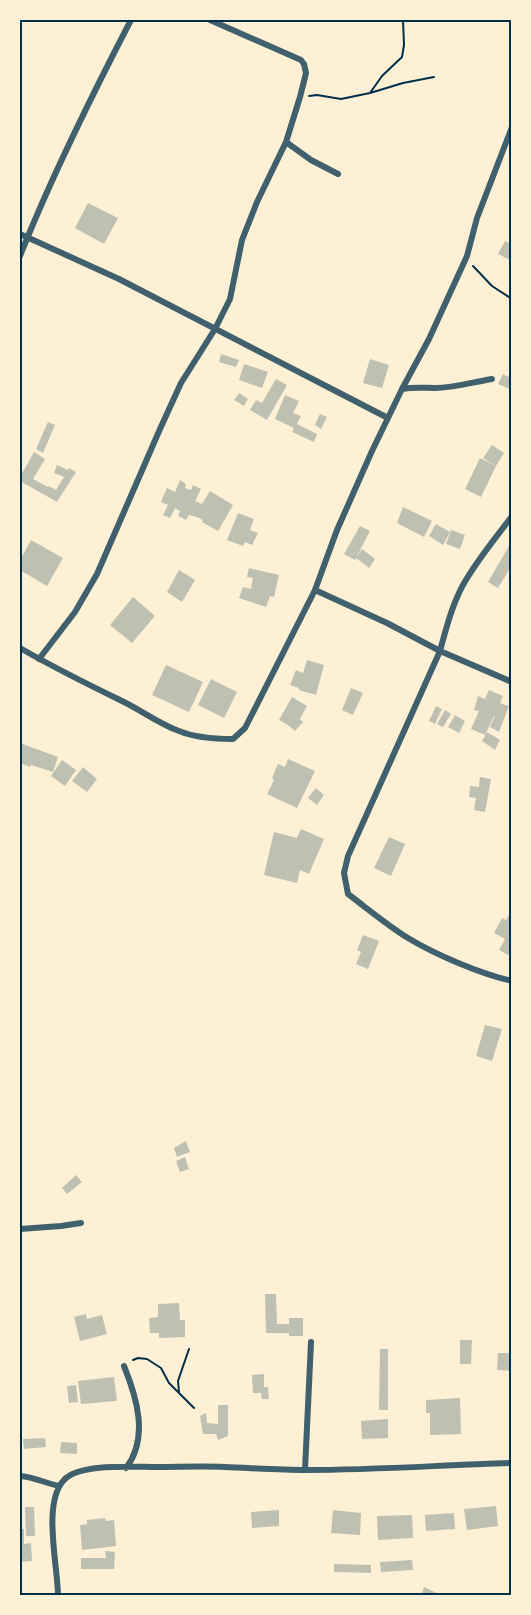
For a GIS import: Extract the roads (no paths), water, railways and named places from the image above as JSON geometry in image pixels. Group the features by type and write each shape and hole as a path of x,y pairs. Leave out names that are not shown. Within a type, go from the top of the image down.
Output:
{"street":[{"path":"20,256 61,160 131,20"},
{"path":"39,659 75,612 97,574 181,383 215,329 230,299 242,240 257,202 286,142 300,97 306,73 301,60 210,20"},
{"path":"20,648 178,731 192,735 233,739 245,728 315,590 337,530 372,451 429,339 467,256 477,218 512,127"},
{"path":"286,142 311,160 338,174"},
{"path":"20,234 119,279 388,418"},
{"path":"402,389 445,387 492,380"},
{"path":"512,516 462,586 440,651 348,856 344,873 348,894 382,921 410,939 452,960 495,978 512,981"},
{"path":"315,590 387,623 440,651 512,682"},
{"path":"20,1229 81,1223"},
{"path":"305,1470 311,1342"},
{"path":"124,1366 132,1384 140,1432 135,1454 126,1467"},
{"path":"58,1596 52,1531 53,1508 59,1486 65,1478 80,1470 126,1467 222,1467 305,1470 512,1463"},
{"path":"20,1476 38,1478 46,1483 59,1486"}]}
